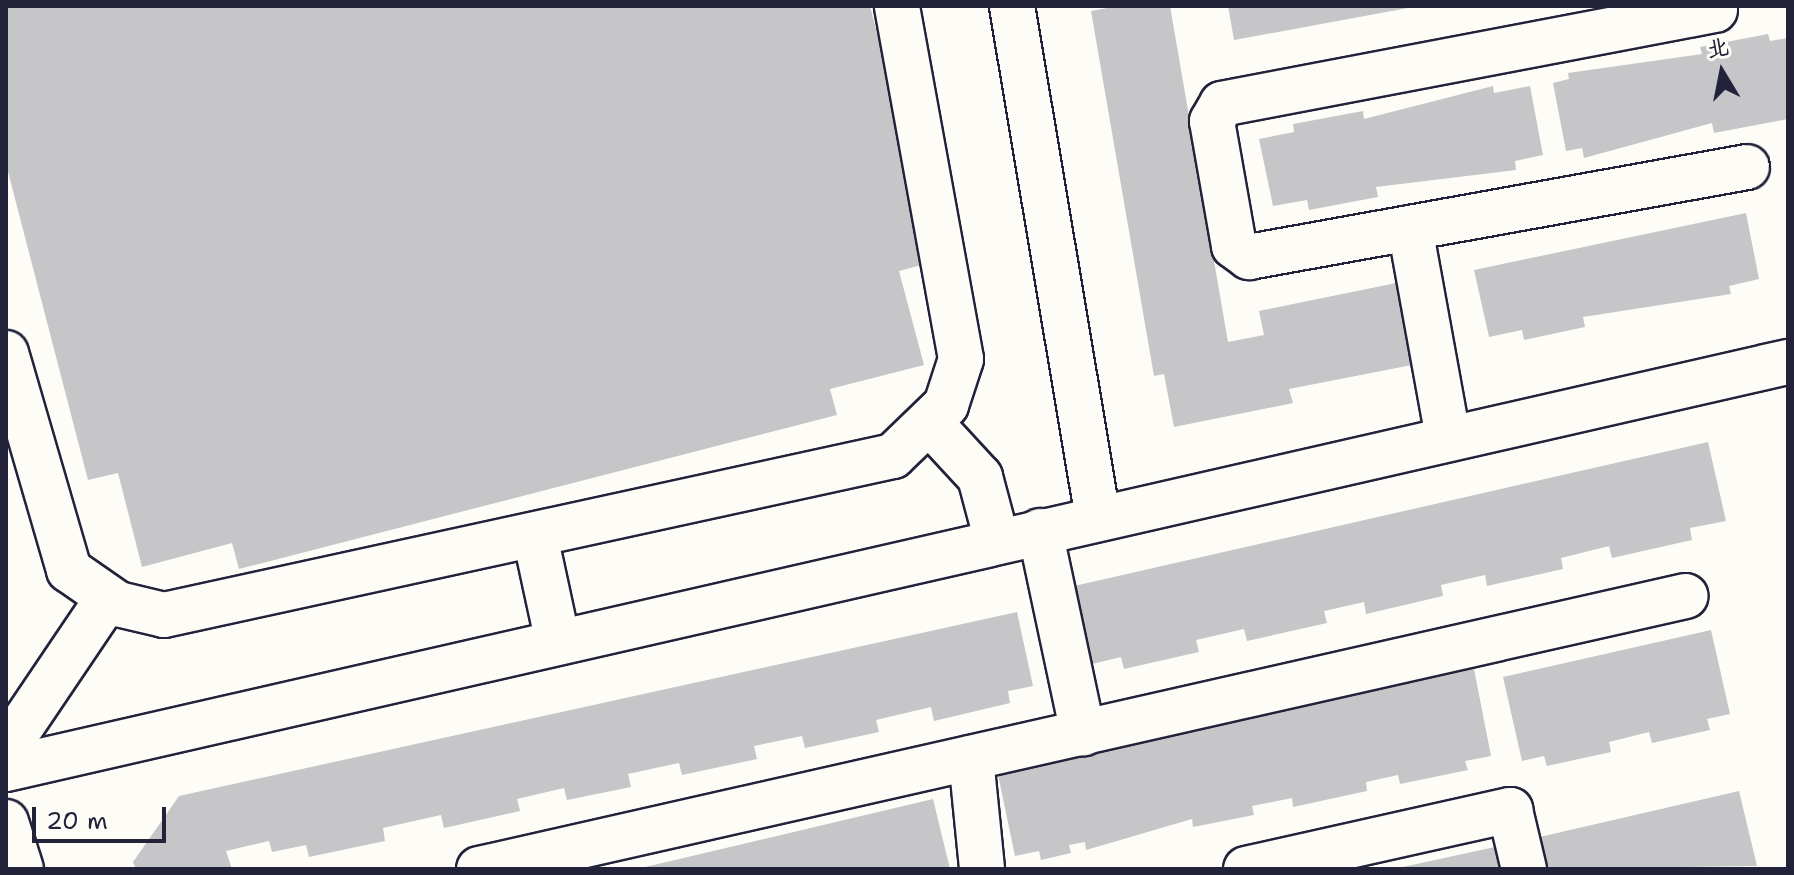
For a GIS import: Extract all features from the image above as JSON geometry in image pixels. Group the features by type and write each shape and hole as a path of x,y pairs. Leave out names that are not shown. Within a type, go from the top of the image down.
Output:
{"street":[{"path":"6,353 69,570 107,599 140,611 187,614 893,456 932,425 961,359 897,6"},
{"path":"1012,6 1098,518"},
{"path":"1715,10 1222,104 1212,121 1234,246 1249,257 1747,167"},
{"path":"1410,228 1448,437"},
{"path":"6,769 1448,437 1788,362"},
{"path":"932,425 980,477 997,541"},
{"path":"1040,531 1083,733"},
{"path":"535,536 558,642"},
{"path":"479,869 1685,596"},
{"path":"6,749 107,599"},
{"path":"971,758 982,869"},
{"path":"1246,869 1510,810 1524,869"},
{"path":"6,822 21,869"}],"building":[{"path":"6,6 870,6 936,261 899,271 924,365 830,389 837,415 239,569 232,543 142,567 118,473 88,480 6,164"},
{"path":"1118,6 1170,6 1228,342 1264,335 1259,311 1401,282 1417,364 1289,389 1293,403 1174,427 1164,374 1154,376 1091,11"},
{"path":"1228,6 1407,6 1408,8 1234,40"},
{"path":"1768,34 1770,41 1788,38 1788,119 1714,133 1712,123 1584,158 1582,148 1566,151 1553,83 1569,79 1568,73 1702,54 1700,47"},
{"path":"1493,86 1494,93 1530,86 1543,155 1515,161 1516,170 1376,187 1378,197 1309,210 1307,200 1273,206 1259,139 1294,132 1293,124 1363,111 1364,119"},
{"path":"1746,213 1759,279 1729,286 1731,294 1583,317 1585,327 1524,340 1522,330 1489,337 1474,270"},
{"path":"1708,442 1726,521 1690,528 1692,540 1612,558 1609,546 1561,558 1563,569 1487,586 1485,575 1441,585 1443,596 1366,614 1364,602 1324,611 1327,623 1247,641 1244,629 1196,640 1199,652 1124,669 1121,657 1092,664 1074,586"},
{"path":"1017,612 1033,686 1008,691 1010,703 934,721 931,707 876,720 879,732 805,748 802,736 754,746 757,759 682,775 679,763 628,774 631,787 567,800 564,788 517,799 520,811 444,828 441,815 383,828 385,841 309,857 306,845 272,852 269,841 226,851 232,869 136,869 133,862 179,796"},
{"path":"1711,630 1730,714 1707,719 1710,730 1652,743 1649,732 1609,742 1611,752 1547,766 1544,756 1522,761 1503,677"},
{"path":"1474,669 1491,756 1465,761 1468,770 1400,784 1398,775 1366,782 1367,791 1293,807 1292,798 1252,806 1254,815 1193,827 1192,819 1086,850 1085,842 1069,845 1071,853 1041,860 1039,851 1015,856 997,770"},
{"path":"1739,791 1757,866 1538,869 1531,839"},
{"path":"933,799 950,869 641,869 641,868"},
{"path":"1495,847 1499,869 1398,869 1398,868"}]}
